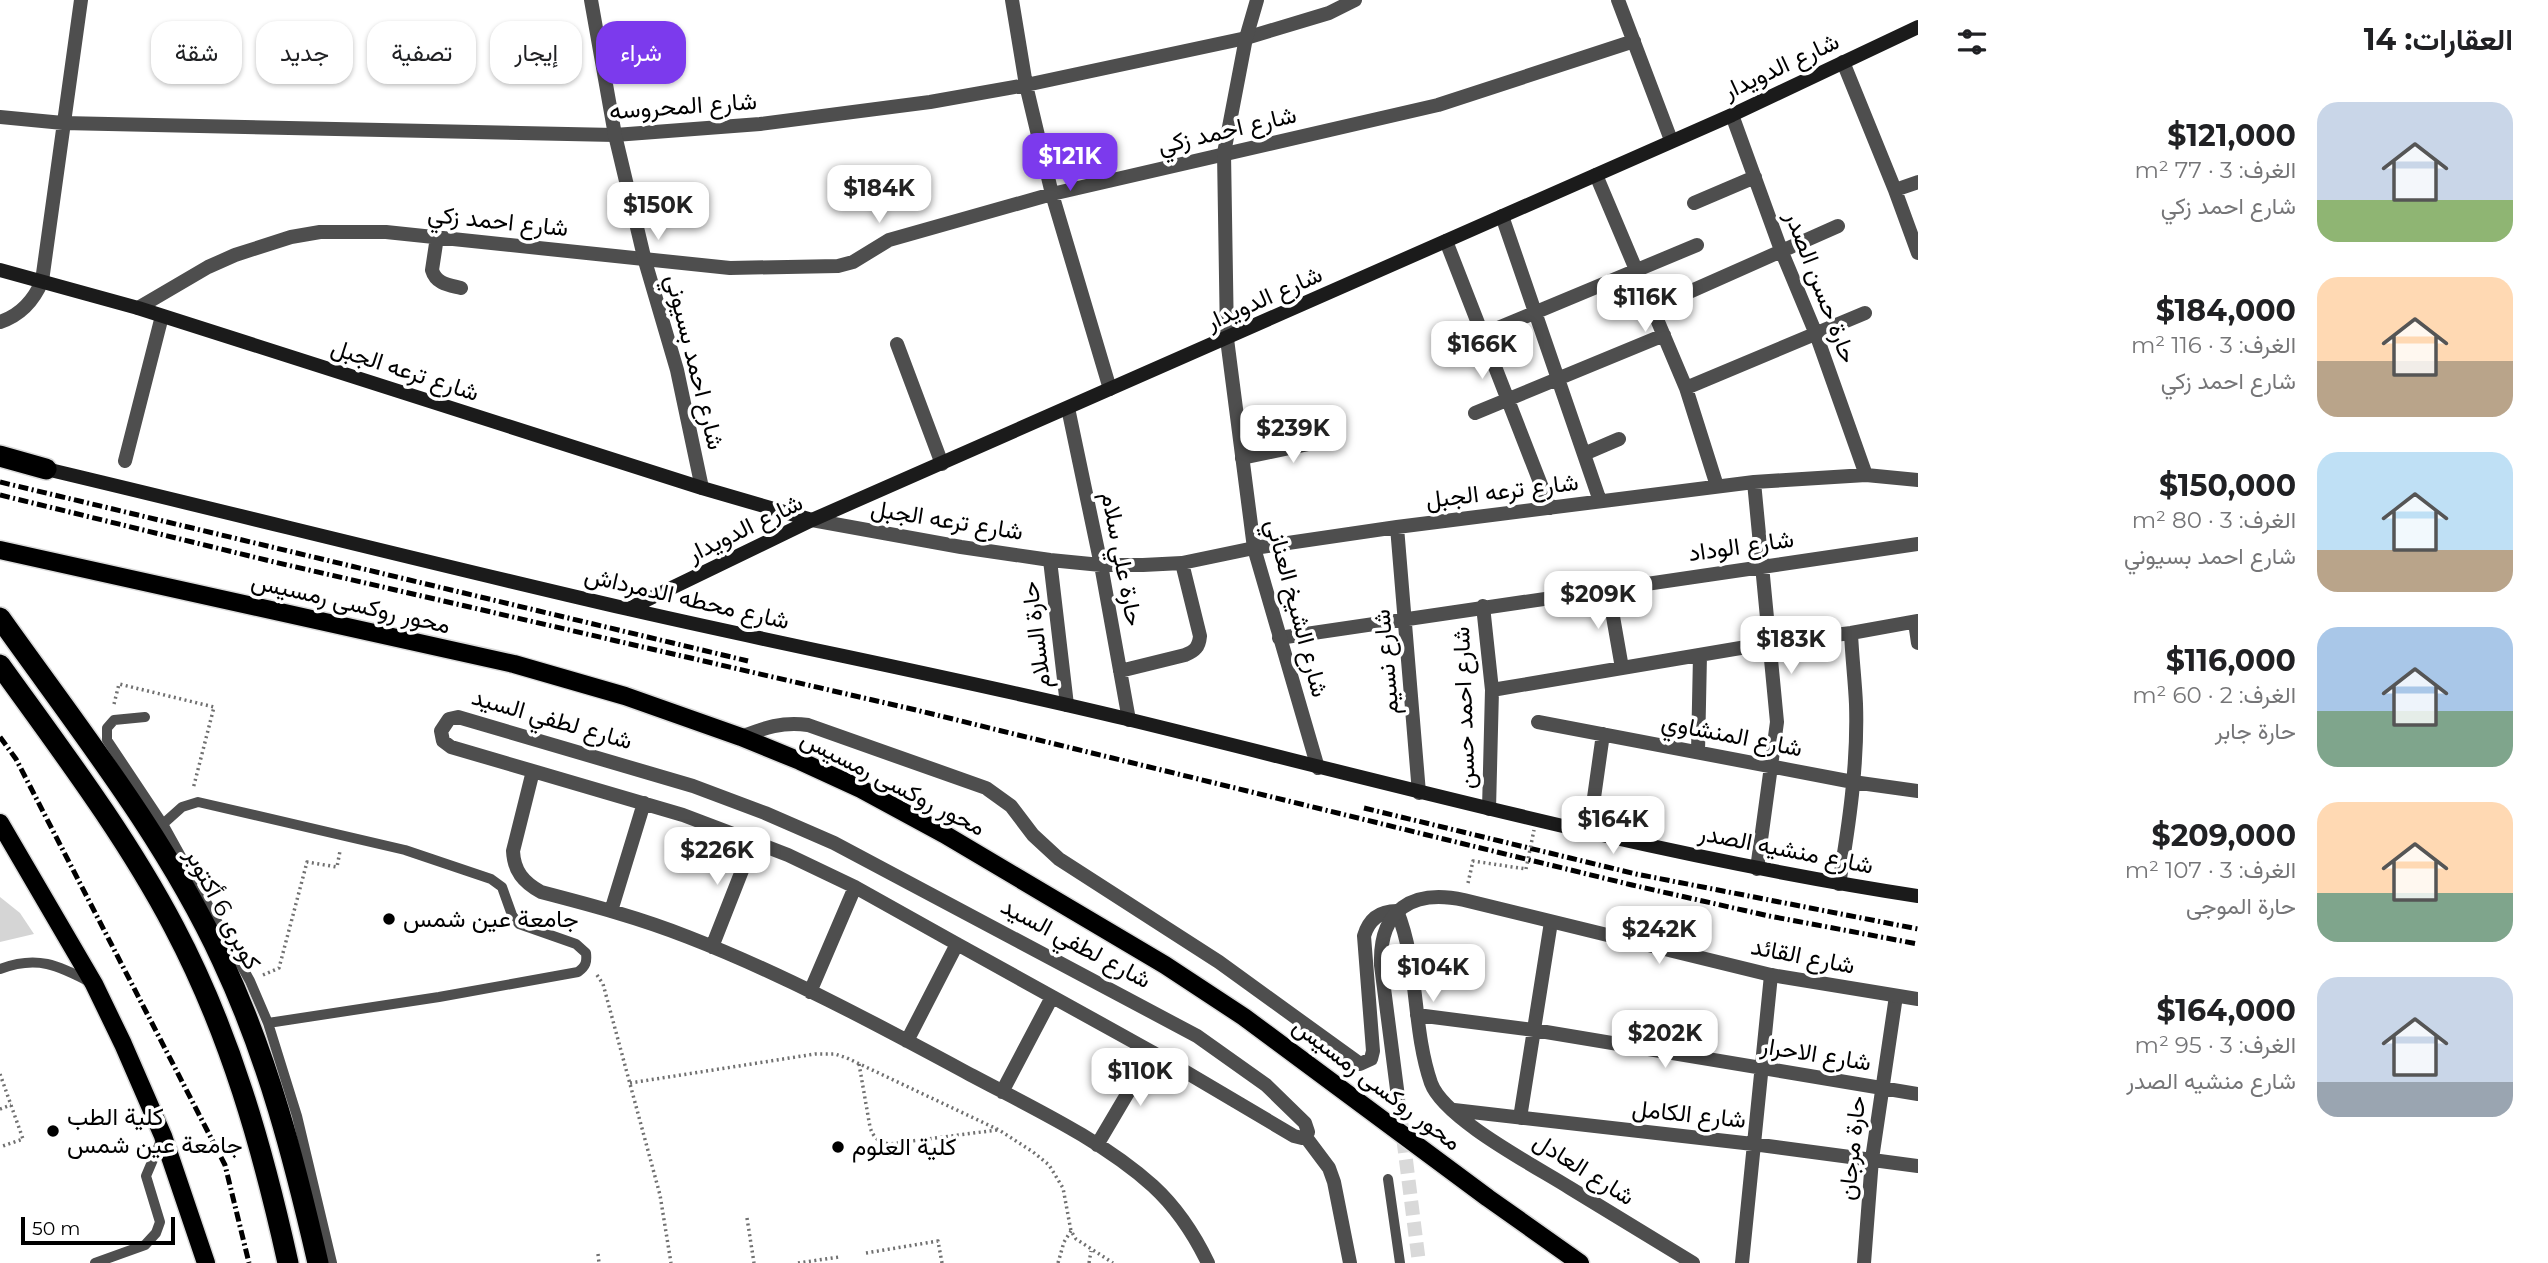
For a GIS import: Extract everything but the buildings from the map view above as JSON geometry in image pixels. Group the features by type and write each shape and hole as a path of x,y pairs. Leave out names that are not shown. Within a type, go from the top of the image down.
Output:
{"highway":[{"path":"0,457 46,469"},
{"name":"كوبرى 6 أكتوبر","path":"0,618 150,831 176,872 221,958 241,1002 275,1093 318,1263"},
{"path":"0,665 126,846 151,886 195,970 247,1101 288,1263"}],"main road":[{"name":"شارع الدويدار","path":"628,609 812,520 1732,115 1918,27"},
{"name":"شارع ترعه الجبل","path":"0,270 138,308 702,488 812,520"},
{"name":"شارع محطه الدمرداش","path":"46,469 628,609 1067,705 1318,768"},
{"name":"محور روكسى رمسيس","path":"0,551 514,664 625,696 741,737 861,789 1165,965 1266,1032 1488,1198 1580,1263"},
{"name":"شارع منشيه الصدر","path":"1318,768 1589,833 1757,869 1918,896"},
{"path":"0,823 94,984 123,1044 163,1136 206,1263"}],"street":[{"path":"0,322 28,305 42,281 81,0"},
{"name":"شارع احمد بسيوني","path":"592,0 615,135 645,261 677,370 702,488"},
{"path":"1012,0 1026,85 1052,194 1110,389"},
{"name":"شارع الشيخ العناني","path":"1257,0 1246,38 1224,153 1227,339 1254,548 1318,768"},
{"name":"شارع المحروسه","path":"0,117 63,123 615,135 774,122 930,102 1026,85 1246,38 1329,13 1354,0"},
{"path":"1618,0 1671,140"},
{"name":"شارع احمد زكي","path":"138,308 208,267 262,245 320,232 351,230 730,268 838,266 853,262 889,240 1052,194 1438,105 1634,41"},
{"path":"1843,62 1918,253"},
{"name":"حارة حسن الصدر","path":"1732,115 1781,250 1816,334 1866,475"},
{"path":"1596,175 1686,388 1717,486"},
{"path":"1694,203 1755,177"},
{"path":"1895,190 1918,182"},
{"path":"1502,216 1600,501"},
{"path":"1653,308 1838,226"},
{"path":"438,237 433,275 441,283 461,288"},
{"path":"1446,241 1550,508"},
{"path":"1450,348 1696,245"},
{"path":"1686,388 1865,313"},
{"path":"125,461 162,316"},
{"path":"1475,413 1664,335"},
{"path":"897,344 942,464"},
{"name":"حارة علي سلام","path":"1068,408 1101,565 1129,720"},
{"path":"1242,458 1337,438"},
{"path":"1584,454 1619,439"},
{"name":"شارع ترعه الجبل","path":"812,520 1050,560 1101,565 1182,563 1254,548 1397,527 1717,486 1866,475 1918,480"},
{"path":"1754,482 1777,722 1757,869"},
{"name":"شارع نسيم","path":"1397,527 1419,793"},
{"name":"شارع الوداد","path":"1279,638 1918,544"},
{"name":"حارة السلام","path":"1050,560 1067,705"},
{"path":"1120,671 1193,652 1199,645 1200,636 1182,563"},
{"path":"1608,588 1622,668"},
{"name":"شارع احمد حسن","path":"1483,606 1492,690 1489,809"},
{"path":"1492,690 1917,621 1918,643"},
{"path":"1839,884 1853,782 1856,706 1851,633"},
{"path":"1698,752 1700,655"},
{"name":"شارع لطفي السيد","path":"458,717 653,774 729,799 834,843 1197,1037 1248,1071 1283,1100 1308,1127 1305,1136 1294,1136 1152,1052 855,887 754,841 644,803 451,747 442,736 443,726 449,719 458,717"},
{"name":"شارع المنشاوي","path":"1538,722 1853,782 1918,791"},
{"name":"شارع القائد","path":"741,737 783,723 808,725 986,788 1010,806 1033,835 1059,859 1219,962 1360,1064 1371,1059 1373,1051 1364,936 1366,928 1382,913 1397,911 1415,900 1438,895 1771,975 1918,999"},
{"path":"1589,833 1603,734"},
{"path":"533,771 513,851 514,864 529,886 541,892 611,911 712,947 810,992 1002,1091 1097,1145 1137,1172 1171,1205 1186,1224 1208,1263"},
{"path":"611,911 644,803"},
{"path":"712,947 754,841"},
{"path":"810,992 855,887"},
{"path":"1397,911 1384,933 1381,954 1398,1097"},
{"name":"شارع العادل","path":"1397,911 1408,944 1417,1015 1431,1082 1437,1093 1476,1129 1693,1263"},
{"path":"1520,1118 1550,922"},
{"path":"907,1041 957,944"},
{"path":"1742,1263 1771,975"},
{"name":"حارة مرجان","path":"1864,1263 1872,1159 1896,996"},
{"path":"1002,1091 1052,997"},
{"name":"شارع الاحرار","path":"1417,1015 1534,1030 1918,1094"},
{"path":"1097,1145 1152,1052"},
{"name":"شارع الكامل","path":"1454,1110 1918,1166"},
{"name":"شارع لطفي السيد","path":"1305,1136 1329,1168 1334,1182 1350,1263"}],"lane":[{"path":"145,717 118,718 110,724 106,734 109,744 163,824 250,981 268,1023 297,1116 332,1263"},
{"path":"163,824 176,811 189,804 208,804 415,853 497,882 505,892 515,920 525,927 576,944 583,948 587,961 579,972 268,1023"},
{"path":"0,970 18,962 46,963 94,984"},
{"path":"95,1263 149,1242 156,1233 160,1222 146,1176 163,1136"},
{"path":"1388,1179 1400,1263"}],"path":[{"path":"110,724 119,684 214,707 189,804"},
{"path":"1464,900 1473,861 1525,869 1534,830"},
{"path":"250,981 279,968 307,862 338,867 343,835"},
{"path":"587,961 603,984 660,1195 671,1263"},
{"path":"629,1083 815,1054 835,1054 999,1130 1033,1152 1049,1165 1063,1188 1071,1231 1076,1239 1113,1263"},
{"path":"859,1063 872,1133 882,1142 889,1144 999,1130"},
{"path":"0,1074 23,1139 0,1147"},
{"path":"0,1109 11,1105"},
{"path":"747,1218 754,1263"},
{"path":"1058,1263 1064,1242 1071,1231"},
{"path":"866,1253 938,1241 942,1263"},
{"path":"1089,1263 1091,1250"},
{"path":"598,1254 599,1263"},
{"path":"798,1263 839,1257"}],"shaded area":[{"path":"0,897 20,913 34,934 0,942"}],"tunnel":[{"path":"1398,1097 1419,1263"}],"railway":[{"path":"0,482 748,661"},
{"path":"0,495 270,561 916,710 1632,885 1769,916 1918,944"},
{"path":"0,737 16,759 225,1165 249,1263"},
{"path":"1364,808 1636,874 1918,929"}],"place":[{"name":"جامعة عين شمس","path":"389,919"},
{"name":"كلية الطب جامعة عين شمس","path":"53,1131"},
{"name":"كلية العلوم","path":"838,1147"}]}
